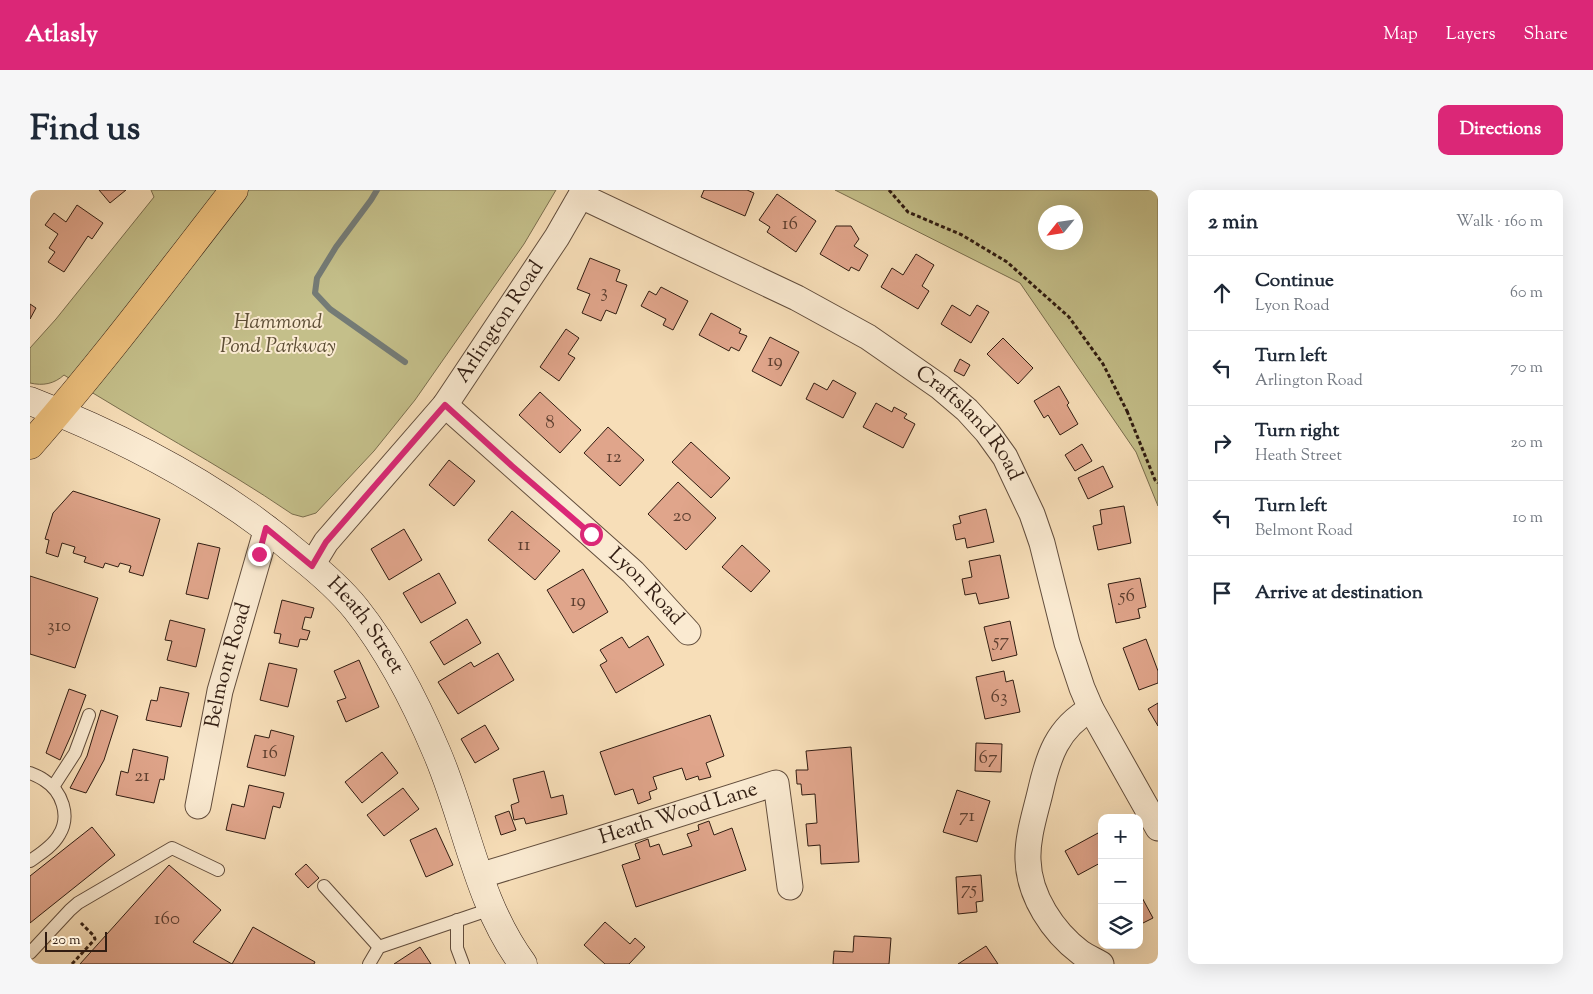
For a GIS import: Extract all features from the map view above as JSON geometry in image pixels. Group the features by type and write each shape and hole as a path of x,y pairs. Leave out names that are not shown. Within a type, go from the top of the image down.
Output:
{"main road":[{"path":"30,445 127,328 234,190"}],"street":[{"name":"Arlington Road","path":"312,566 326,542 445,405 557,237 583,193"},
{"name":"Craftsland Road","path":"583,193 834,318 906,362 940,387 967,410 987,432 1005,457 1032,514 1042,544 1074,667 1091,709 1158,828"},
{"name":"Heath Street","path":"30,401 59,412 157,459 193,479 266,528 312,566 356,608 380,642 422,721 450,786 484,890 511,947 523,964"},
{"name":"Lyon Road","path":"445,405 633,572 688,632"},
{"name":"Belmont Road","path":"198,806 220,691 266,528"},
{"path":"1091,709 1078,716 1066,727 1056,743 1045,771 1031,832 1028,860 1033,888 1044,914 1061,935 1081,953 1101,964"},
{"name":"Heath Wood Lane","path":"484,890 597,840 776,783 790,887"}],"lane":[{"path":"53,787 75,753 89,715"},
{"path":"30,773 43,779 53,787 60,797 65,813 59,836 30,861"},
{"path":"30,953 78,903 172,848 218,870"},
{"path":"324,886 379,947"},
{"path":"369,964 379,947 457,920 484,890"},
{"path":"457,920 457,948 463,964"}],"path":[{"path":"889,190 908,212 962,234 1007,262 1069,317 1103,364 1128,413"},
{"path":"1123,402 1155,480 1158,483"},
{"path":"72,964 95,939 81,923"}],"green space":[{"name":"Hammond Pond Parkway","path":"151,190 556,190 524,244 415,400 374,451 316,513 303,517 292,514 236,478 64,375 48,384 30,383 30,348 56,319 154,197"},
{"path":"835,190 1158,190 1158,506 1136,452 1020,283"}],"building":[{"path":"99,190 126,190 110,203"},
{"path":"704,190 747,190 754,193 745,216 701,197"},
{"path":"777,194 816,221 796,252 767,232 770,227 759,220"},
{"path":"77,205 103,223 92,239 88,236 64,272 48,262 55,252 49,248 58,234 45,225 54,213 66,222"},
{"path":"836,226 851,226 859,239 854,246 868,255 859,271 851,267 849,271 820,254"},
{"path":"916,254 934,265 922,286 929,291 918,309 881,287 892,268 903,275"},
{"path":"590,258 620,270 616,281 627,285 616,314 606,310 601,321 582,313 590,294 577,289"},
{"path":"661,287 688,301 673,330 663,325 666,319 641,306 649,291 656,295"},
{"path":"30,304 36,308 30,319"},
{"path":"952,305 970,316 977,305 989,312 971,343 941,324"},
{"path":"711,313 741,329 739,333 747,336 739,351 731,347 729,351 699,335"},
{"path":"566,329 579,338 568,354 575,358 559,381 540,367"},
{"path":"770,337 799,352 781,386 752,371"},
{"path":"1003,338 1033,368 1018,384 987,354"},
{"path":"960,359 970,365 964,376 954,371"},
{"path":"833,380 856,393 843,418 806,399 814,383 827,390"},
{"path":"1059,386 1078,424 1060,435 1048,415 1044,418 1034,401"},
{"path":"540,392 581,430 560,453 519,415"},
{"path":"876,403 892,412 894,407 907,414 904,418 915,424 903,448 863,427"},
{"path":"608,427 644,460 620,486 584,453"},
{"path":"691,442 730,478 711,498 672,462"},
{"path":"1082,444 1092,461 1075,471 1065,455"},
{"path":"449,460 475,481 454,506 429,485"},
{"path":"1103,466 1113,487 1088,499 1078,478"},
{"path":"678,482 716,518 686,550 648,514"},
{"path":"73,491 160,519 143,576 129,572 131,566 120,563 118,567 105,563 103,568 84,562 86,557 73,553 75,547 62,543 58,557 46,553 49,540 45,539 53,513"},
{"path":"1124,506 1131,543 1098,550 1093,526 1102,524 1100,510"},
{"path":"986,509 994,542 967,548 965,538 956,540 953,525 961,523 959,516"},
{"path":"512,511 560,551 535,580 488,540"},
{"path":"404,529 422,560 389,580 371,549"},
{"path":"198,543 220,548 208,599 186,594"},
{"path":"742,545 770,571 751,592 722,567"},
{"path":"1000,555 1009,598 979,604 976,593 965,595 962,579 972,577 969,561"},
{"path":"583,569 608,612 573,633 547,590"},
{"path":"439,573 456,603 421,623 403,593"},
{"path":"30,576 98,598 75,668 30,654"},
{"path":"1140,578 1146,607 1138,609 1140,618 1116,623 1108,584"},
{"path":"282,600 314,608 311,618 305,617 302,629 310,631 307,640 300,639 298,647 279,643 281,634 274,633"},
{"path":"467,619 481,643 444,665 430,642"},
{"path":"170,620 205,629 196,667 167,660 172,641 165,640"},
{"path":"1010,621 1017,655 992,661 984,627"},
{"path":"648,636 664,665 616,693 600,665 607,661 600,650 622,637 629,648"},
{"path":"1146,639 1158,671 1158,683 1139,690 1123,648"},
{"path":"498,653 514,680 458,714 438,682 471,662 474,667"},
{"path":"359,660 379,707 346,722 337,701 346,698 334,671"},
{"path":"269,663 297,669 288,707 260,700"},
{"path":"1004,671 1006,682 1013,680 1020,712 985,719 976,677"},
{"path":"160,687 189,693 181,727 146,720 151,700 157,701"},
{"path":"69,689 86,695 60,760 46,753"},
{"path":"1158,703 1158,726 1148,709"},
{"path":"101,710 118,716 104,760 86,793 70,788 87,756"},
{"path":"710,715 724,756 706,763 711,777 699,780 698,776 686,780 682,768 653,777 657,789 649,792 651,799 638,804 633,789 615,795 600,752"},
{"path":"485,725 499,749 475,763 461,739"},
{"path":"271,730 294,736 285,776 247,767 255,735 269,738"},
{"path":"976,743 1002,744 1001,772 975,771"},
{"path":"851,747 859,862 821,864 820,845 808,846 806,824 817,823 815,794 802,795 801,784 797,784 796,770 808,770 806,751"},
{"path":"133,749 168,757 164,780 160,779 154,803 116,795 121,771 128,773"},
{"path":"382,752 398,773 362,803 345,782"},
{"path":"544,771 551,798 563,795 567,814 526,824 524,818 514,820 511,805 519,802 513,779"},
{"path":"249,785 284,793 280,808 273,806 265,839 226,830 232,804 244,807"},
{"path":"403,788 419,809 384,836 367,815"},
{"path":"957,790 990,801 977,842 943,832"},
{"path":"509,811 516,830 501,835 495,816"},
{"path":"709,821 714,835 732,828 746,870 636,907 622,865 640,859 635,844 648,839 650,847 659,844 663,855 692,846 687,834 699,830 698,825"},
{"path":"92,827 115,855 30,923 30,876"},
{"path":"436,828 453,865 426,877 410,840"},
{"path":"1098,833 1098,864 1078,875 1065,851"},
{"path":"306,864 319,878 308,888 295,874"},
{"path":"169,865 221,910 193,942 232,964 80,964"},
{"path":"981,875 983,901 976,902 977,912 958,914 956,877"},
{"path":"1143,899 1153,918 1143,923"},
{"path":"605,922 630,944 635,938 645,947 629,964 605,964 584,945"},
{"path":"253,927 315,962 314,964 232,964"},
{"path":"854,936 891,938 889,964 833,964 834,951 853,952"},
{"path":"986,946 998,964 958,964"},
{"path":"420,947 431,964 394,964"}],"waterway":[{"path":"377,190 336,247 317,278 315,293 330,309 405,362"}],"route":[{"path":"259,554 266,528 312,566 326,542 445,405 591,534"}]}
